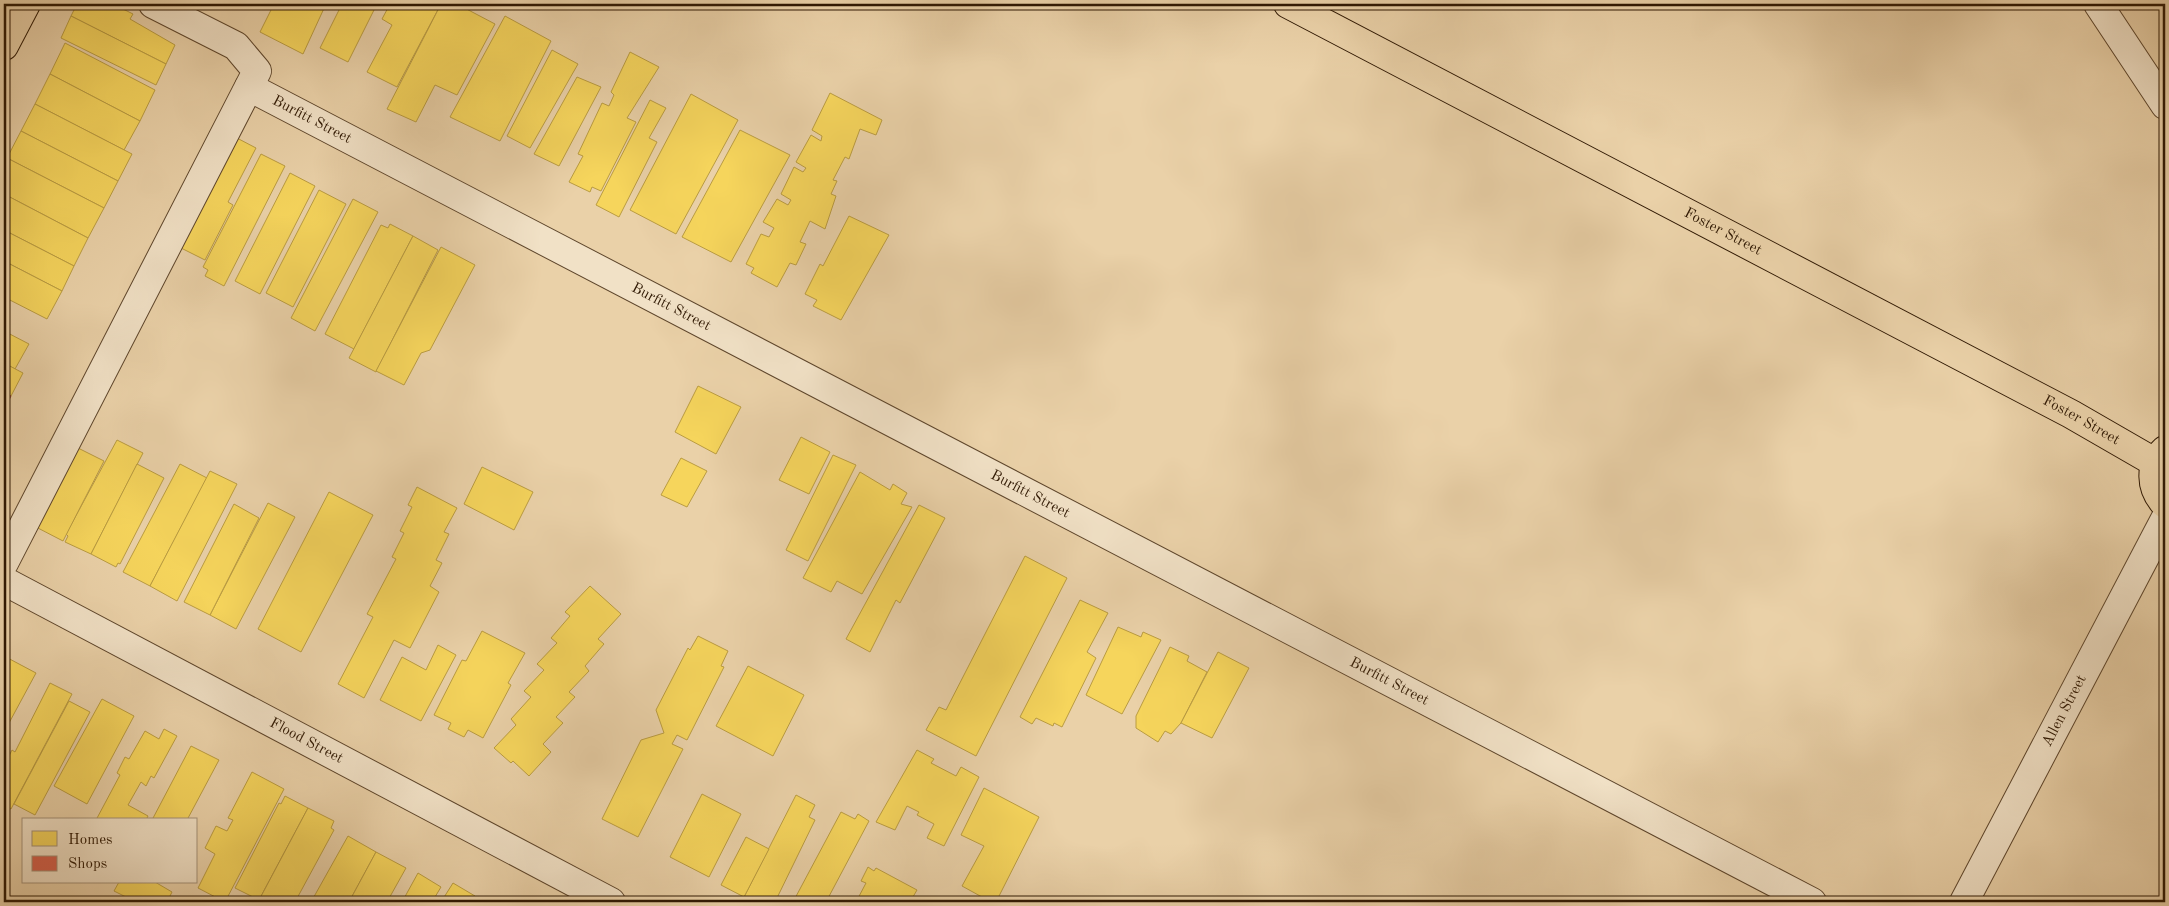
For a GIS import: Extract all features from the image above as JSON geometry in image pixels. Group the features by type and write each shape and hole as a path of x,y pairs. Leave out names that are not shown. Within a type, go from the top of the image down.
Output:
{"main road":[{"path":"4,46 26,4"},
{"name":"Foster Street","path":"1288,4 2071,414 2160,456"},
{"path":"2160,456 2154,471 2155,488 2165,504"}],"street":[{"name":"Burfitt Street","path":"154,4 236,46 253,79 1812,902"},
{"path":"2098,4 2165,106"},
{"path":"4,563 253,79"},
{"name":"Allen Street","path":"1964,902 2165,519"},
{"name":"Flood Street","path":"4,580 611,902"}],"building: Homes":[{"path":"77,4 113,4 133,14 130,19 175,45 166,64 71,16"},
{"path":"274,4 326,4 303,54 260,32"},
{"path":"342,4 377,4 348,62 320,48"},
{"path":"390,4 441,4 397,87 367,72 392,25 382,19"},
{"path":"441,4 457,4 495,24 457,95 435,85 416,122 387,109"},
{"path":"71,16 166,64 156,85 61,38"},
{"path":"505,16 551,41 500,141 450,117"},
{"path":"65,43 155,90 140,121 50,74"},
{"path":"552,50 578,64 530,148 507,136"},
{"path":"630,52 659,67 627,118 636,122 601,191 592,187 590,192 569,182 583,156 578,154 602,103 609,106 614,95 611,92"},
{"path":"50,74 140,121 124,150 35,104"},
{"path":"577,77 601,87 559,166 534,154"},
{"path":"830,93 882,120 876,135 860,129 849,159 845,157 833,180 837,181 831,194 836,196 825,229 810,221 800,242 806,244 796,265 790,263 777,287 751,273 754,268 746,264 761,234 769,237 774,228 763,222 777,199 788,205 791,200 781,194 794,167 803,172 806,168 796,162 811,135 821,141 822,136 812,130"},
{"path":"691,94 738,120 676,234 630,210"},
{"path":"650,100 666,108 649,138 657,142 619,217 596,205"},
{"path":"35,104 132,154 118,181 21,131"},
{"path":"740,130 790,155 731,262 682,237"},
{"path":"21,131 118,181 104,208 7,158"},
{"path":"235,137 256,148 228,202 233,205 205,260 179,247"},
{"path":"261,154 285,166 224,286 205,276 208,270 203,267"},
{"path":"7,158 104,208 88,238 4,194 4,164"},
{"path":"290,173 315,186 260,294 235,281"},
{"path":"319,190 346,204 293,307 266,293"},
{"path":"4,194 88,238 74,266 4,230"},
{"path":"353,199 378,212 315,331 291,318"},
{"path":"849,216 889,235 841,320 813,306 817,300 805,294 820,264 823,266"},
{"path":"390,224 413,236 354,349 325,334 381,225 388,228"},
{"path":"4,230 74,266 62,291 4,261"},
{"path":"413,236 438,250 376,372 349,358"},
{"path":"441,247 475,265 430,350 421,353 404,385 376,371"},
{"path":"4,261 62,291 47,319 4,297"},
{"path":"4,331 29,344 15,369 4,363"},
{"path":"4,363 23,373 11,396 4,392"},
{"path":"698,386 741,407 716,454 675,432"},
{"path":"801,437 830,452 809,494 779,480"},
{"path":"117,440 143,453 91,554 65,542 68,536 66,534"},
{"path":"72,445 104,461 63,541 34,526"},
{"path":"833,455 856,465 808,561 786,550"},
{"path":"681,458 707,471 687,507 661,495"},
{"path":"137,464 164,478 120,564 118,563 116,567 91,554"},
{"path":"180,464 207,478 150,586 123,572"},
{"path":"482,467 533,492 514,530 464,504"},
{"path":"210,471 237,484 177,601 150,586"},
{"path":"860,472 890,490 893,484 907,493 901,504 912,507 862,594 837,581 831,592 803,578"},
{"path":"417,487 457,508 444,532 449,534 436,560 442,563 430,586 439,592 410,648 394,640 364,698 338,684 373,617 367,614 396,559 392,557 404,533 400,531 412,507 408,505"},
{"path":"329,492 373,515 301,652 258,629"},
{"path":"268,503 295,517 236,629 210,615"},
{"path":"234,504 259,518 210,615 184,602"},
{"path":"919,505 945,518 900,603 896,600 870,652 846,639"},
{"path":"1025,556 1067,578 976,756 926,730 939,707 946,710"},
{"path":"590,586 621,614 598,639 604,644 585,666 589,671 569,692 575,697 556,717 563,723 543,744 551,752 529,776 513,761 511,763 494,748 516,725 511,719 531,697 524,691 544,670 537,664 557,643 551,638 570,616 565,612"},
{"path":"1080,600 1108,613 1087,652 1096,658 1062,727 1054,723 1053,726 1036,718 1032,724 1020,717"},
{"path":"1118,627 1141,637 1143,632 1161,640 1122,714 1086,695"},
{"path":"482,631 525,653 508,683 511,685 483,738 468,730 464,737 448,729 451,723 434,715 462,660 466,661"},
{"path":"698,636 728,651 721,666 724,667 687,740 677,735 672,744 683,749 638,837 602,819 641,740 664,733 656,710 688,648 690,650"},
{"path":"438,645 456,655 421,721 380,700 402,657 426,670"},
{"path":"1170,647 1189,656 1187,661 1207,672 1181,723 1171,734 1165,731 1158,742 1136,728 1136,716"},
{"path":"1218,652 1249,668 1212,738 1181,723"},
{"path":"4,656 36,673 9,723 4,720"},
{"path":"748,666 804,695 773,756 716,726"},
{"path":"50,683 72,694 11,809 4,806 4,766 12,750 15,752"},
{"path":"102,699 134,716 87,804 54,786"},
{"path":"69,701 90,712 35,815 14,804"},
{"path":"164,729 177,736 154,778 151,776 146,786 141,782 128,805 148,816 147,818 97,818 120,775 117,773 125,757 129,759 145,731 159,739"},
{"path":"191,746 219,760 188,818 153,818"},
{"path":"917,750 934,759 931,763 956,776 961,767 979,777 944,846 927,838 934,824 917,815 919,812 907,806 895,830 876,822"},
{"path":"252,772 284,789 225,902 198,888 215,854 205,848 216,826 227,831 233,820 228,818"},
{"path":"984,788 1039,817 996,902 991,902 962,886 984,846 961,835"},
{"path":"702,794 741,814 709,877 670,857"},
{"path":"796,795 815,805 809,817 815,820 775,902 753,902 744,897"},
{"path":"285,796 308,808 259,900 235,888 279,803 281,804"},
{"path":"308,808 334,821 331,828 334,830 295,902 258,902"},
{"path":"841,812 855,819 858,814 869,821 826,902 793,902"},
{"path":"348,836 376,852 349,902 311,902"},
{"path":"746,837 769,849 744,897 721,885"},
{"path":"376,852 406,868 387,902 349,902"},
{"path":"868,867 874,871 876,868 917,890 910,902 856,902 866,883 861,881"},
{"path":"418,873 441,887 432,902 402,902"},
{"path":"453,883 475,896 471,902 441,902"},
{"path":"118,884 158,884 172,892 167,902 136,902 114,891"}],"building: Shops":[{"path":"4,392 11,396 4,410"}]}
